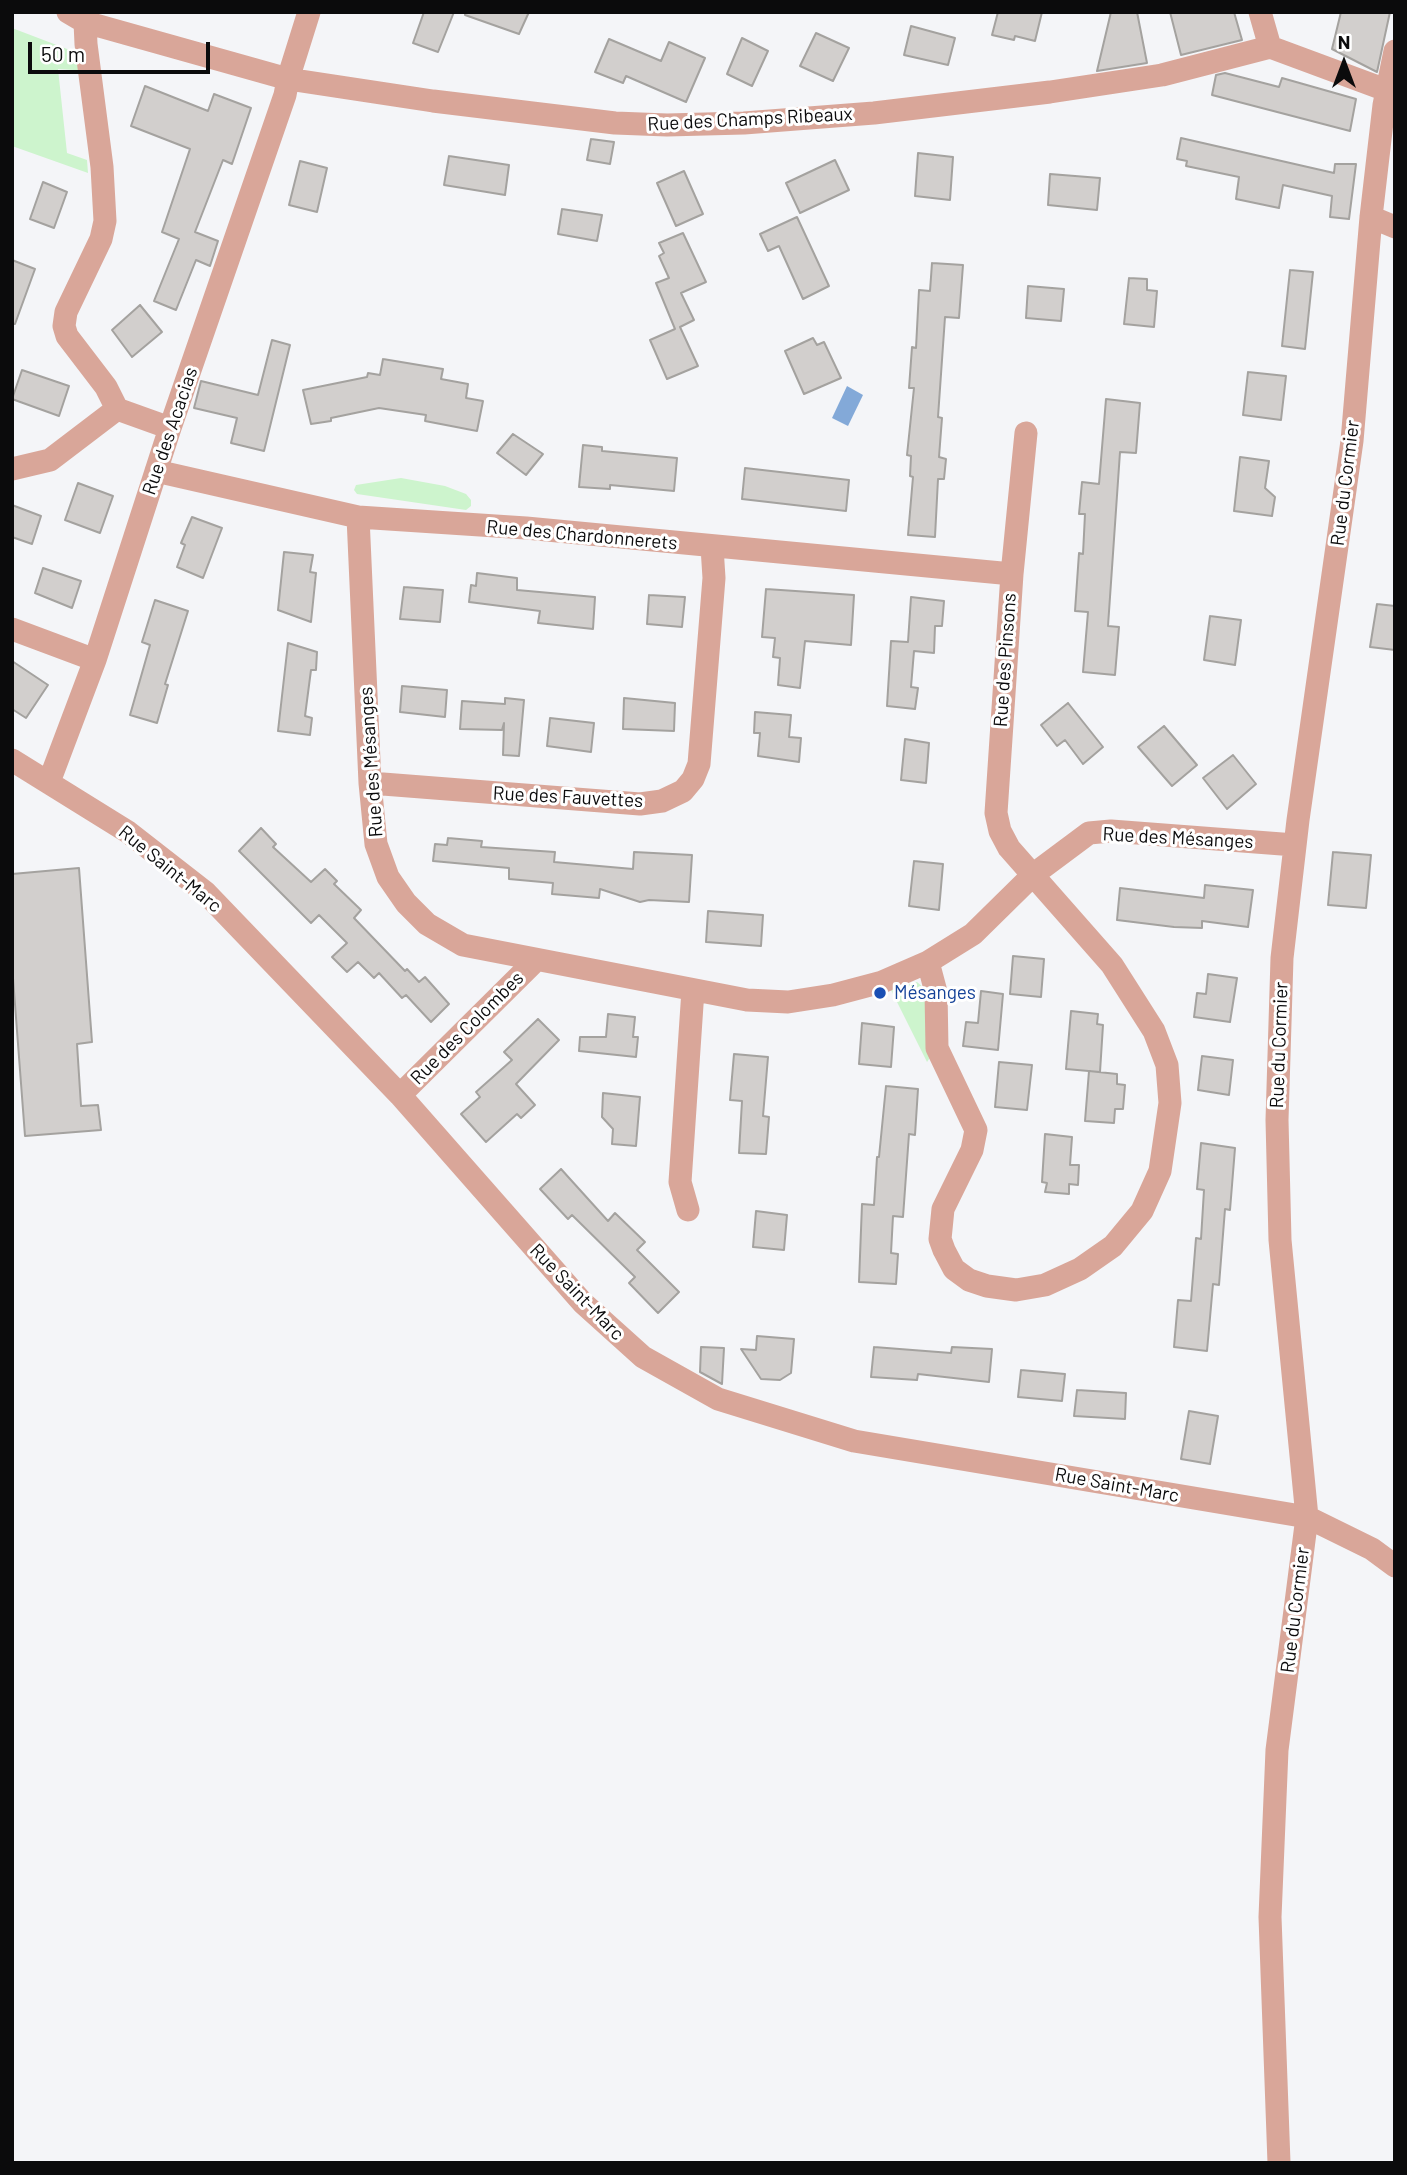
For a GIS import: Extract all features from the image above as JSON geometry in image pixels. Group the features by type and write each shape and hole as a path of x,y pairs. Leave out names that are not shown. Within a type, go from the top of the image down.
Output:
{"street":[{"name":"Rue des Acacias","path":"49,782 95,660 170,428 285,95 309,12"},
{"path":"1260,12 1270,47 1386,90"},
{"name":"Rue des Champs Ribeaux","path":"77,17 288,79 433,101 615,123 667,125 744,123 874,113 1137,79 1270,47"},
{"path":"77,17 86,44 102,167 105,221 101,239 66,312 64,326 67,336 106,387 117,410 170,428"},
{"name":"Rue du Cormier","path":"1279,2163 1270,1917 1276,1764 1307,1517 1280,1240 1277,1120 1282,958 1295,845 1352,441 1371,217 1386,90 1395,51"},
{"path":"1371,217 1395,227"},
{"path":"12,468 50,460 117,410"},
{"name":"Rue des Pinsons","path":"928,962 936,992 937,1048 976,1130 972,1150 943,1209 940,1239 954,1269 969,1280 1016,1290 1045,1285 1080,1269 1113,1246 1142,1211 1160,1171 1170,1103 1167,1065 1154,1031 1112,965 1009,848 1000,831 996,813 1012,575 1026,433"},
{"name":"Rue des Chardonnerets","path":"156,471 358,517 526,528 1012,575"},
{"name":"Rue des Mésanges","path":"358,517 370,783 376,844 388,877 406,903 427,924 463,945 747,1000 788,1002 833,995 882,982 928,962 973,934 1034,874 1090,833 1111,831 1295,845"},
{"name":"Rue des Fauvettes","path":"370,783 640,804 662,801 682,791 693,779 699,764 714,579 712,547"},
{"path":"12,629 95,660"},
{"name":"Rue Saint-Marc","path":"12,760 128,832 205,892 400,1095 583,1303 643,1357 718,1399 854,1441 1307,1517 1372,1549 1395,1566"},
{"name":"Rue des Colombes","path":"400,1095 535,961"},
{"path":"688,1210 680,1182 693,990"}],"green space":[{"path":"12,28 75,52 90,71 58,69 67,153 87,160 88,173 12,146"},
{"path":"401,478 445,486 466,494 471,500 471,506 466,510 357,494 354,490 356,485"},
{"path":"917,982 925,989 927,1062 891,990"}],"water":[{"path":"847,386 863,395 848,426 832,418"}],"building":[{"path":"424,12 454,12 438,52 413,43"},
{"path":"465,12 529,12 519,34 465,15"},
{"path":"998,12 1042,12 1035,41 1015,36 1014,40 992,35"},
{"path":"1111,12 1137,12 1147,63 1097,71"},
{"path":"1170,12 1234,12 1242,40 1181,55"},
{"path":"1341,12 1390,12 1377,72 1332,49"},
{"path":"911,26 955,38 948,65 904,55"},
{"path":"816,33 849,48 833,81 800,66"},
{"path":"742,38 768,51 752,86 727,74"},
{"path":"609,39 661,61 669,42 705,58 686,102 626,76 623,83 595,72"},
{"path":"1225,73 1279,87 1282,78 1356,99 1350,131 1212,95 1216,75"},
{"path":"145,86 208,111 214,94 251,108 232,164 223,160 195,232 218,241 210,266 196,260 176,310 154,301 179,239 162,232 190,149 131,126"},
{"path":"1181,138 1334,173 1335,164 1356,164 1349,219 1330,217 1332,196 1283,185 1279,208 1236,199 1239,177 1186,166 1187,161 1177,159"},
{"path":"591,139 614,142 610,164 587,160"},
{"path":"918,153 953,157 950,200 915,196"},
{"path":"449,156 509,165 505,195 444,185"},
{"path":"835,160 849,190 800,213 786,183"},
{"path":"300,161 327,168 317,212 289,205"},
{"path":"684,171 703,214 676,226 657,183"},
{"path":"1050,174 1100,178 1097,210 1048,205"},
{"path":"43,182 67,192 54,228 30,219"},
{"path":"562,209 602,215 597,241 558,234"},
{"path":"797,217 829,286 803,299 779,246 768,251 760,234"},
{"path":"683,233 706,282 681,293 694,320 680,327 698,366 667,379 650,340 675,329 656,283 669,278 659,256 664,253 659,243"},
{"path":"12,260 35,269 15,324 12,324"},
{"path":"932,263 963,265 959,318 945,317 938,417 942,418 939,457 946,459 944,479 938,479 935,537 908,535 913,477 910,476 911,456 907,455 914,388 909,388 912,347 916,348 919,290 930,291"},
{"path":"1290,270 1313,272 1305,349 1282,346"},
{"path":"1129,278 1147,279 1147,290 1157,291 1154,327 1124,324"},
{"path":"1028,286 1064,289 1061,321 1026,318"},
{"path":"140,305 162,332 132,357 112,330"},
{"path":"813,338 817,345 824,342 841,378 804,394 785,351"},
{"path":"272,340 290,345 264,451 231,443 237,418 194,408 201,381 258,395"},
{"path":"383,359 443,369 441,379 468,384 466,398 483,401 477,431 425,421 426,415 379,408 311,424 303,390 367,377 368,373 380,375"},
{"path":"22,370 69,386 59,416 12,399"},
{"path":"1248,372 1286,376 1281,420 1243,415"},
{"path":"1106,399 1140,403 1136,453 1120,452 1108,626 1119,627 1115,675 1083,672 1088,612 1075,611 1079,553 1083,554 1085,514 1079,514 1082,482 1099,484"},
{"path":"513,434 543,454 526,475 497,453"},
{"path":"583,445 602,447 602,451 677,458 674,491 610,485 610,489 579,487"},
{"path":"1240,457 1269,461 1265,488 1275,497 1272,516 1234,511"},
{"path":"745,468 849,480 846,511 742,499"},
{"path":"78,483 113,496 100,533 65,520"},
{"path":"12,505 41,516 32,544 12,537"},
{"path":"192,517 222,528 203,578 177,567 185,545 181,543"},
{"path":"284,552 313,555 310,572 316,573 311,622 278,610"},
{"path":"43,568 81,581 72,608 35,593"},
{"path":"477,573 517,578 517,590 595,597 593,629 538,623 540,611 469,602 471,585 476,586"},
{"path":"404,587 443,590 440,622 400,619"},
{"path":"766,589 854,595 851,645 805,641 800,688 778,685 780,658 773,657 775,638 762,637"},
{"path":"649,595 685,597 682,627 647,624"},
{"path":"911,597 944,601 942,626 935,626 934,653 914,651 911,687 918,688 915,709 887,706 891,641 908,642"},
{"path":"155,600 188,611 165,684 168,685 157,723 130,715 150,645 142,642"},
{"path":"1377,604 1395,606 1395,650 1370,647"},
{"path":"1210,616 1241,620 1235,665 1204,660"},
{"path":"288,643 317,652 316,670 311,670 305,716 312,718 310,735 278,731"},
{"path":"12,661 48,685 26,718 12,709"},
{"path":"402,686 447,690 445,717 400,712"},
{"path":"505,698 524,700 519,756 503,755 504,723 502,730 460,729 462,701 505,704"},
{"path":"624,698 675,703 674,731 623,729"},
{"path":"1068,703 1103,747 1083,764 1065,740 1057,746 1041,725"},
{"path":"755,712 791,715 789,737 801,738 799,762 758,756 760,733 754,733"},
{"path":"550,718 594,723 591,752 547,746"},
{"path":"1164,726 1197,765 1172,786 1138,747"},
{"path":"905,739 929,743 926,783 901,780"},
{"path":"1233,755 1256,784 1227,809 1203,778"},
{"path":"261,828 276,844 273,847 311,882 325,869 337,881 334,884 361,910 354,918 405,971 407,969 419,982 425,977 449,1004 431,1022 406,995 402,998 379,973 374,978 358,962 347,972 332,957 347,943 319,915 311,923 239,851"},
{"path":"448,838 482,841 481,847 555,852 554,862 633,869 634,852 692,855 689,902 640,902 600,889 599,898 552,894 553,883 509,879 509,868 433,861 435,844 447,845"},
{"path":"1333,852 1371,855 1366,908 1328,905"},
{"path":"914,861 943,864 939,910 909,906"},
{"path":"79,868 92,1042 77,1044 81,1106 98,1105 101,1130 25,1136 12,965 12,874"},
{"path":"1205,885 1253,890 1248,927 1202,921 1202,928 1174,927 1117,920 1120,888 1204,898"},
{"path":"708,911 763,915 761,946 706,942"},
{"path":"1013,956 1044,959 1041,997 1010,994"},
{"path":"1208,974 1237,978 1230,1022 1194,1017 1197,993 1206,994"},
{"path":"981,991 1003,994 998,1050 963,1046 966,1022 978,1023"},
{"path":"1071,1011 1098,1014 1097,1024 1103,1025 1100,1072 1066,1069"},
{"path":"608,1014 635,1017 633,1037 638,1037 636,1057 579,1051 580,1037 606,1037"},
{"path":"538,1019 559,1040 516,1084 535,1105 521,1118 517,1114 486,1142 461,1114 480,1097 476,1092 512,1060 504,1052"},
{"path":"862,1023 894,1027 891,1067 859,1064"},
{"path":"734,1054 768,1057 763,1116 769,1117 766,1154 739,1153 742,1101 730,1100"},
{"path":"1202,1056 1233,1060 1229,1095 1198,1090"},
{"path":"999,1062 1032,1065 1027,1110 995,1107"},
{"path":"1089,1071 1117,1074 1117,1084 1125,1085 1123,1109 1115,1109 1114,1123 1085,1121"},
{"path":"886,1086 918,1089 915,1135 909,1134 903,1217 893,1216 891,1253 898,1254 896,1284 859,1282 862,1204 874,1205"},
{"path":"603,1093 640,1097 636,1146 612,1144 613,1129 602,1117"},
{"path":"1045,1134 1072,1137 1070,1165 1079,1165 1078,1185 1069,1184 1069,1194 1045,1192 1047,1183 1042,1182"},
{"path":"1201,1143 1235,1148 1230,1210 1225,1209 1219,1285 1213,1284 1207,1351 1174,1347 1178,1300 1191,1301 1196,1238 1201,1239 1204,1190 1197,1189"},
{"path":"561,1169 608,1221 615,1213 645,1242 637,1250 679,1292 658,1313 629,1283 635,1277 572,1215 568,1219 540,1189"},
{"path":"756,1211 787,1215 784,1250 753,1247"},
{"path":"757,1336 794,1339 791,1373 780,1380 761,1379 741,1349 756,1350"},
{"path":"701,1347 724,1348 722,1384 700,1372"},
{"path":"874,1347 951,1353 952,1347 992,1349 989,1382 918,1374 917,1380 871,1377"},
{"path":"1021,1370 1065,1374 1062,1401 1018,1397"},
{"path":"1077,1390 1126,1393 1125,1419 1074,1416"},
{"path":"1189,1411 1218,1416 1210,1464 1181,1459"}],"place":[{"name":"Mésanges","path":"880,993"}]}
